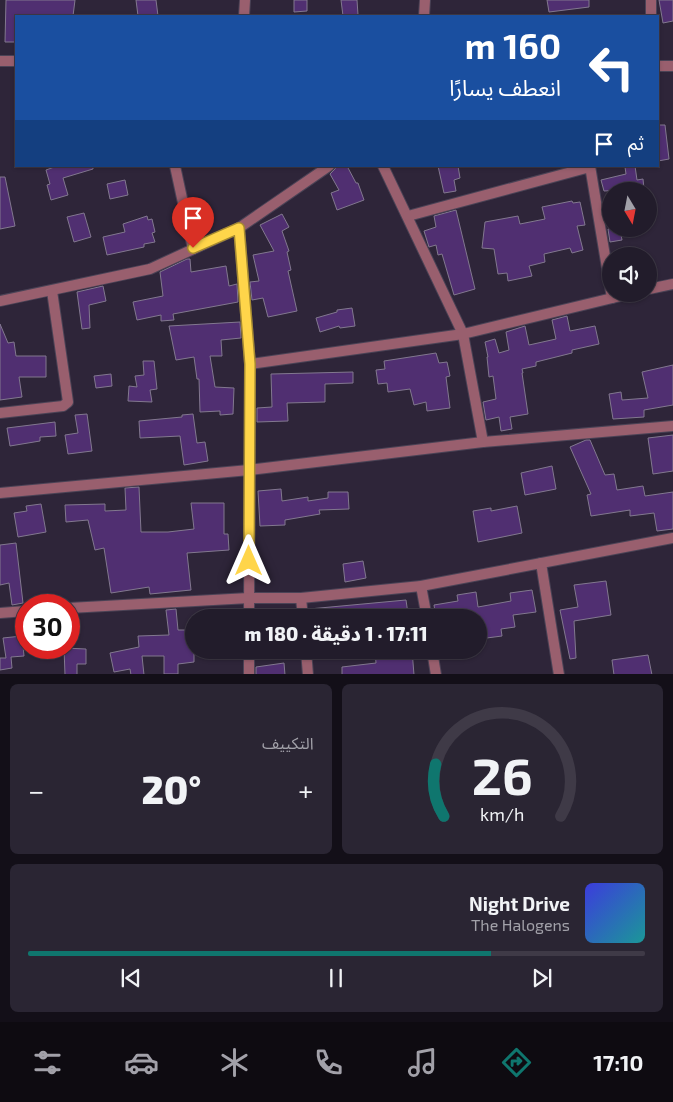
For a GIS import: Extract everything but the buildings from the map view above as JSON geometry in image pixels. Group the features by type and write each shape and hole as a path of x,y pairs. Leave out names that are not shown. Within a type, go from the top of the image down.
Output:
{"street":[{"path":"244,15 245,0"},
{"path":"424,0 424,15"},
{"path":"651,0 651,15"},
{"path":"0,61 15,61"},
{"path":"659,66 673,66"},
{"path":"174,167 193,248"},
{"path":"0,301 150,269 239,228 328,167"},
{"path":"384,167 463,334 483,442"},
{"path":"408,216 590,167 603,247"},
{"path":"239,228 250,364 249,609"},
{"path":"657,287 673,284"},
{"path":"0,413 62,406 68,402 52,291"},
{"path":"250,364 463,334 602,300"},
{"path":"0,493 249,470 483,442 673,426"},
{"path":"80,607 249,598 301,598 421,586 673,538"},
{"path":"541,563 559,674"},
{"path":"421,586 425,609"},
{"path":"301,598 302,609"},
{"path":"0,613 15,612"},
{"path":"249,659 249,674"},
{"path":"307,659 308,674"},
{"path":"434,659 436,674"}],"route":[{"path":"193,248 239,228 250,364 249,561"}]}
